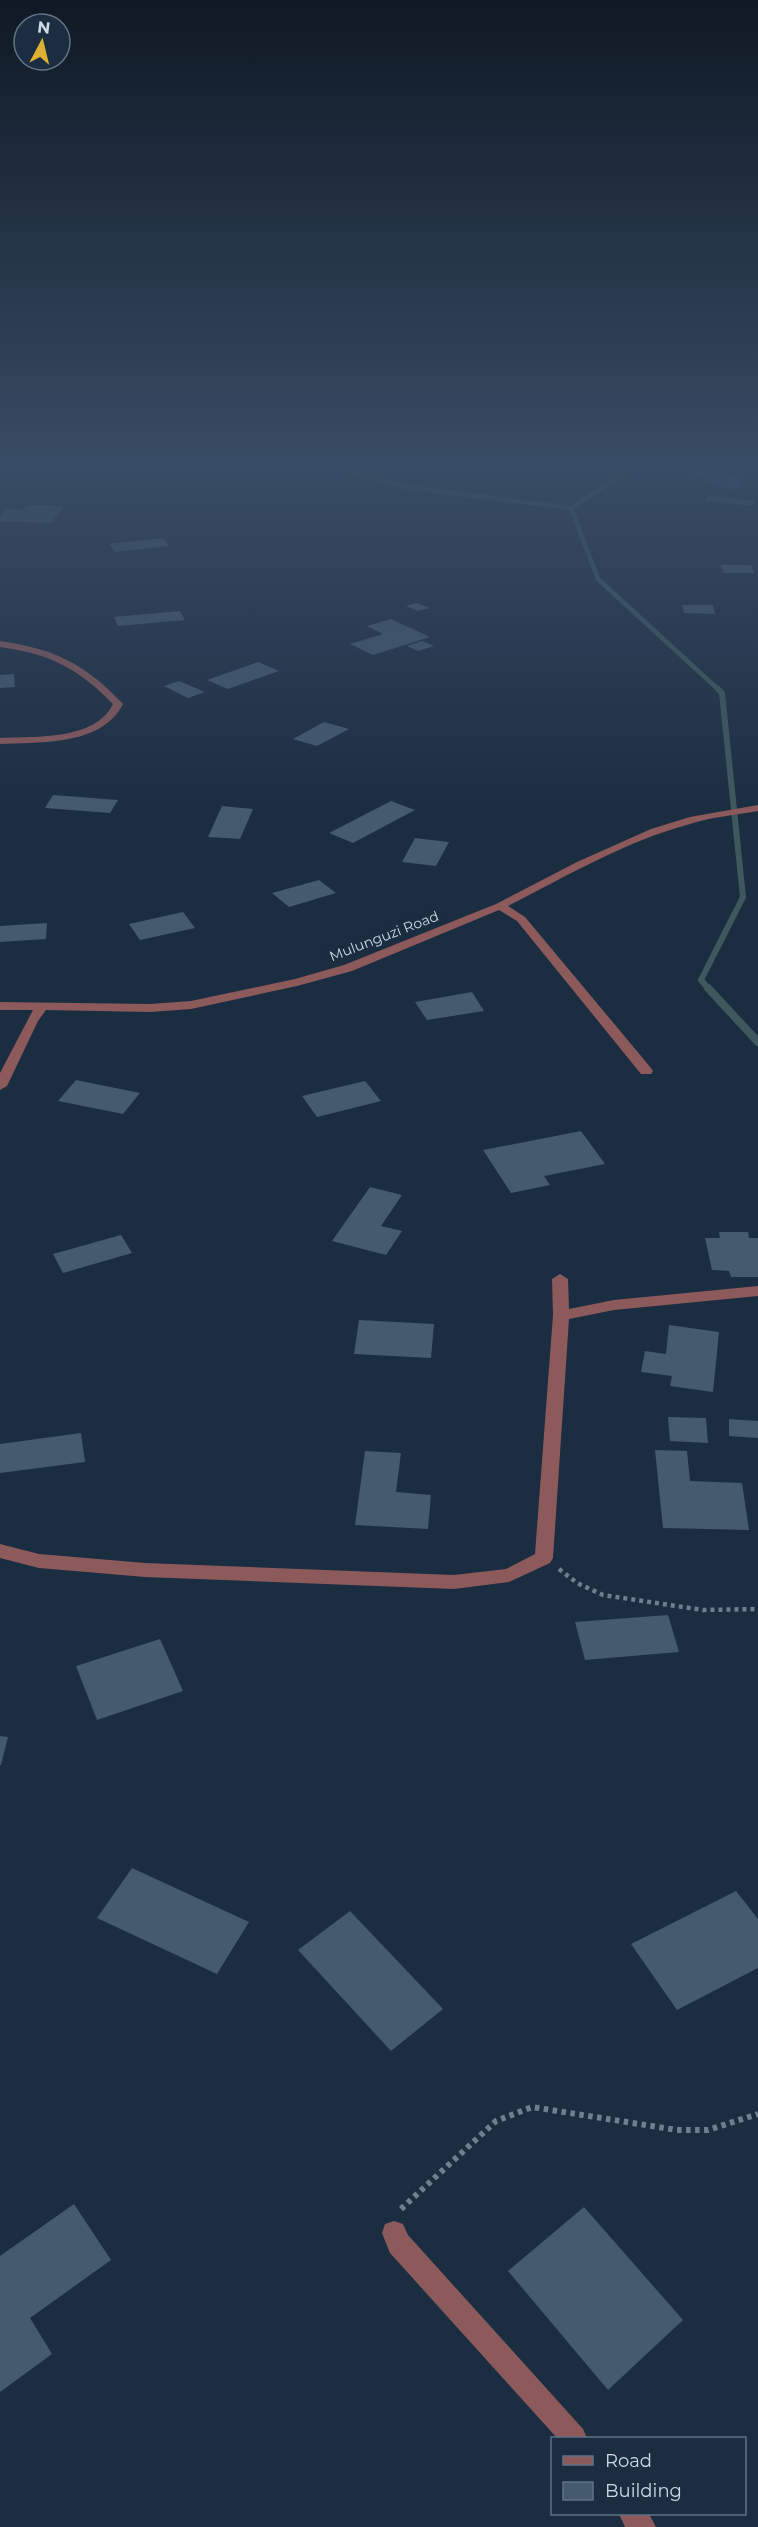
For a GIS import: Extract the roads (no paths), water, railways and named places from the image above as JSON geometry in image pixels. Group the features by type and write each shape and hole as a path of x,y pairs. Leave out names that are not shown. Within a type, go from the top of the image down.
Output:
{"street":[{"path":"0,644 50,654 74,664 90,675 118,705 117,713 107,723 84,731 59,736 0,741"},
{"name":"Mulunguzi Road","path":"0,1006 150,1008 191,1005 297,982 366,961 500,906 581,864 655,831 690,820 758,808"},
{"path":"500,906 521,919 646,1071"},
{"path":"0,1086 32,1020 42,1007"},
{"path":"0,1551 39,1561 145,1570 454,1582 509,1575 544,1558 561,1315 560,1279"},
{"path":"561,1315 614,1305 758,1291"},
{"path":"393,2233 399,2244 572,2437"},
{"path":"633,2515 642,2527"}],"waterway":[{"path":"598,578 720,691"},
{"path":"709,989 701,980 743,897 720,691"},
{"path":"708,988 758,1042"}]}
